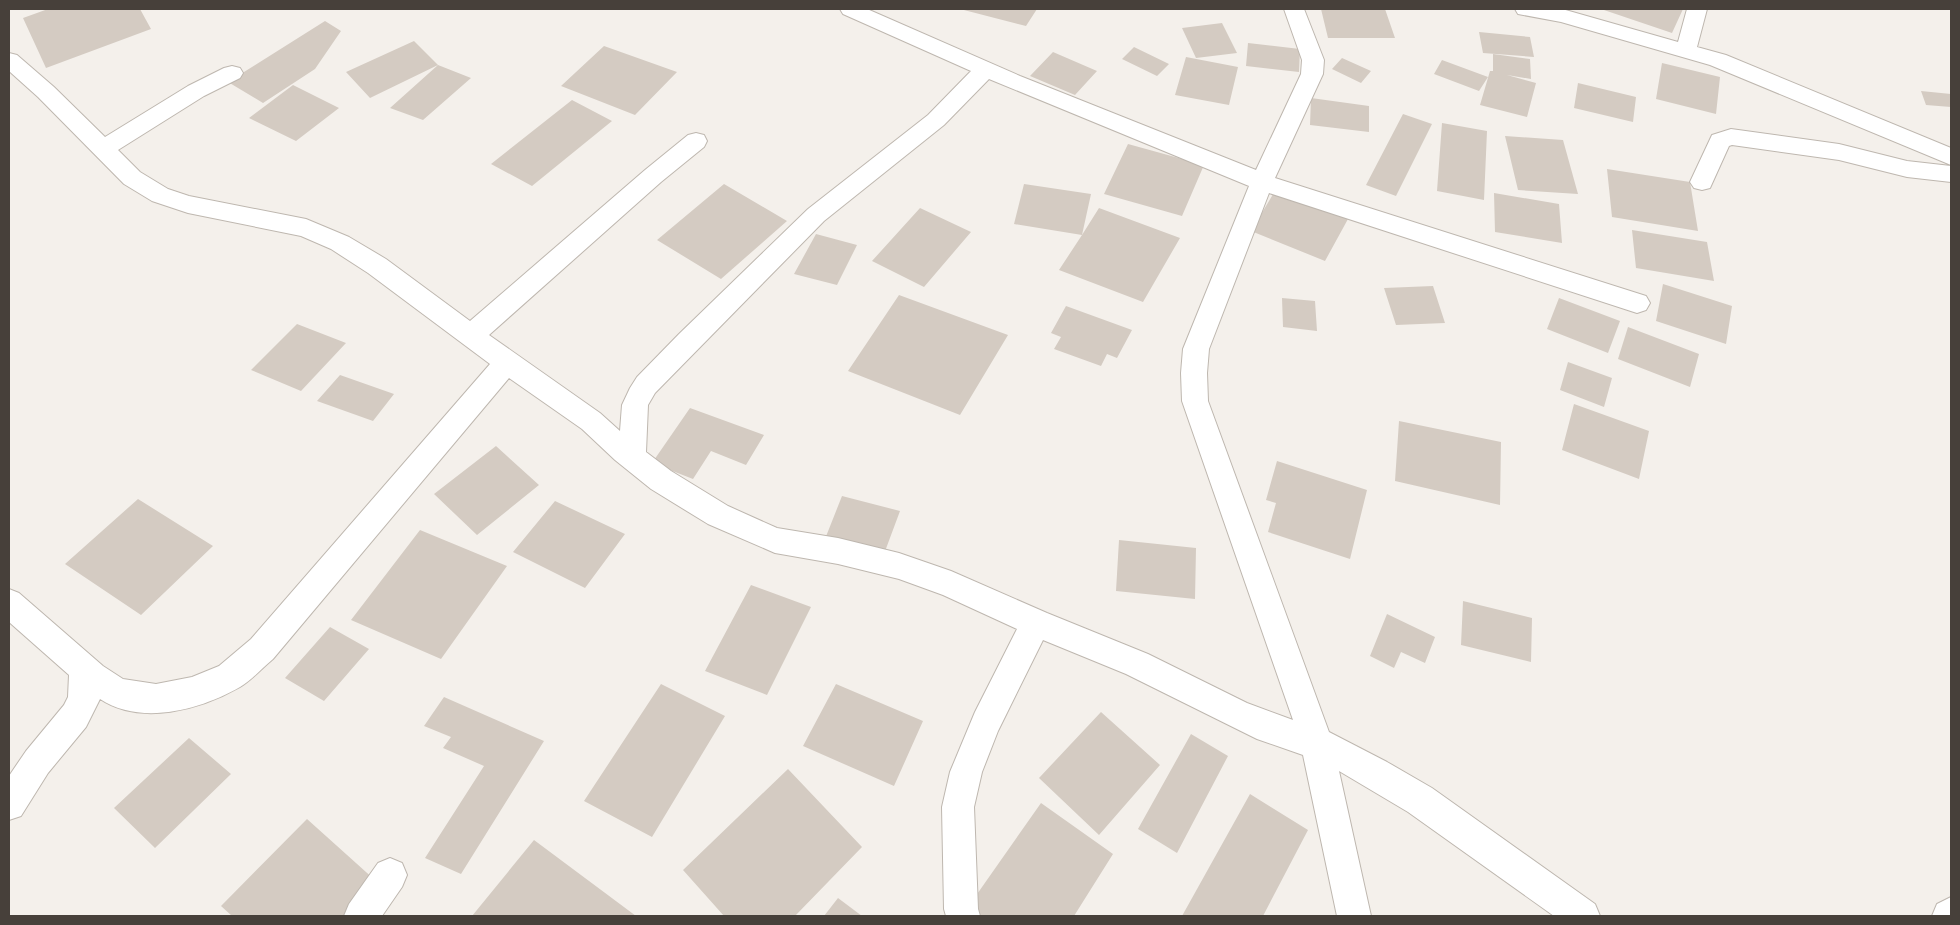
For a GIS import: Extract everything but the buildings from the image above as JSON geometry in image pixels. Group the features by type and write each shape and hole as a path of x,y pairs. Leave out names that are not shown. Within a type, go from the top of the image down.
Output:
{"street":[{"path":"850,9 986,69 1262,182 1637,303"},
{"path":"1294,9 1313,60 1312,74 1262,182 1196,349 1194,374 1195,402 1317,743 1354,916"},
{"path":"1525,9 1562,16 1718,60 1951,157"},
{"path":"1686,50 1697,9"},
{"path":"9,60 46,92 132,178 160,195 188,204 306,228 340,243 377,266 591,421 632,458 661,480 718,515 775,540 838,551 899,566 951,584 1036,623 1138,664 1236,714 1268,728 1317,743 1376,773 1420,800 1583,916"},
{"path":"632,458 635,405 638,396 646,385 816,215 936,120 986,69"},
{"path":"102,149 196,91 232,73"},
{"path":"1702,182 1720,141 1731,137 1839,152 1907,169 1951,174"},
{"path":"471,335 653,176 696,141"},
{"path":"11,610 84,669 118,693 156,698 194,692 230,676 262,648 507,362"},
{"path":"963,916 961,909 958,806 966,772 986,723 1036,623"},
{"path":"9,804 37,762 75,716 84,700 84,669"},
{"path":"361,916 390,875"}]}
